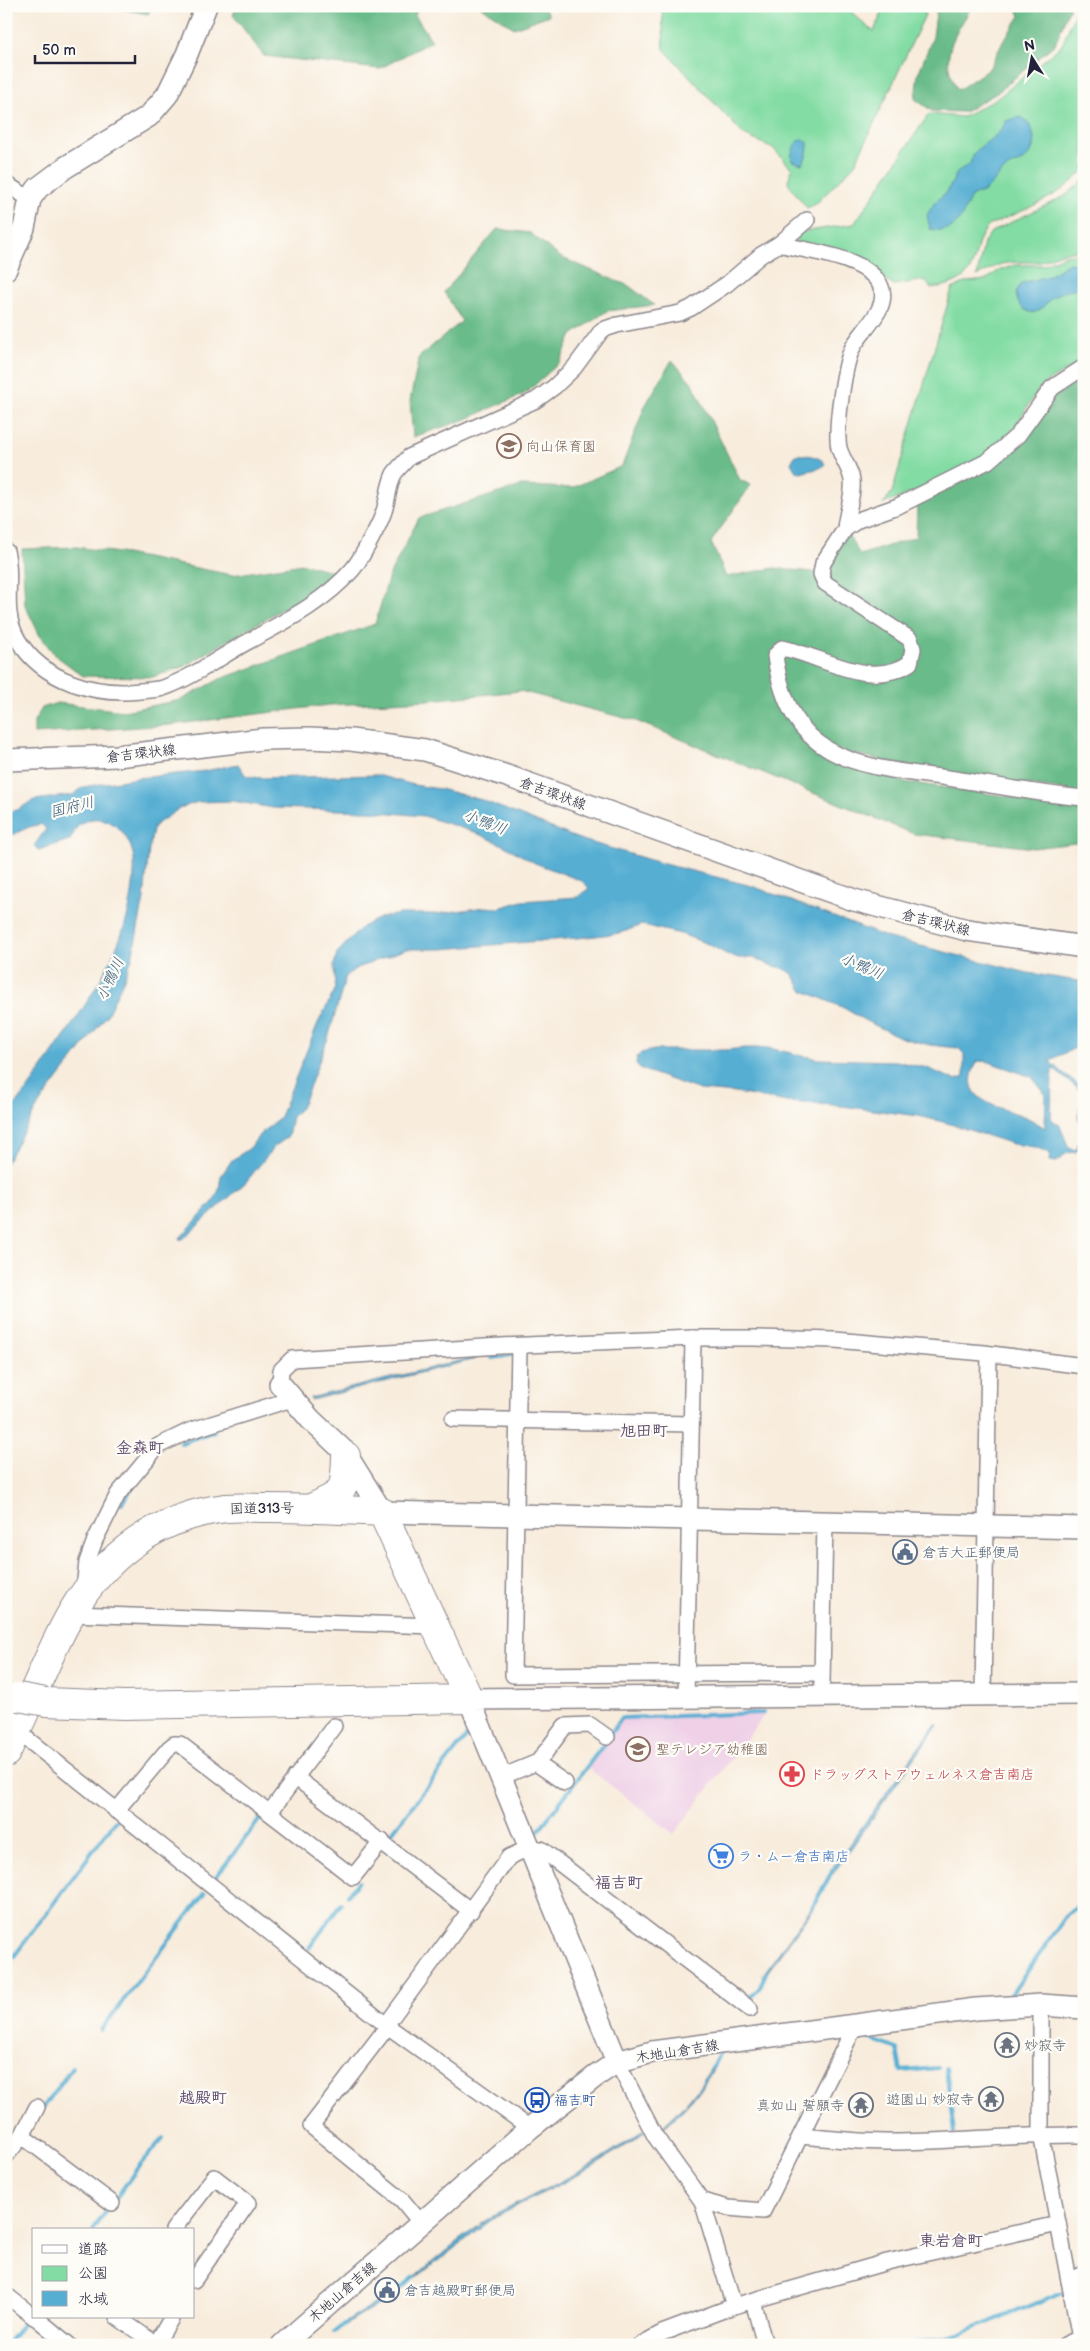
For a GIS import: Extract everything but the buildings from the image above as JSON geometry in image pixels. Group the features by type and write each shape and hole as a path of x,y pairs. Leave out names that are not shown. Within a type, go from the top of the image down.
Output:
{"highway":[{"path":"311,1508 336,1496 343,1487 346,1456"},
{"name":"国道313号","path":"11,1738 49,1657 77,1604 117,1554 145,1536 179,1519 226,1508 311,1508 382,1512"},
{"path":"12,1696 46,1702 124,1705 469,1699 382,1512"}],"main road":[{"path":"6,269 24,228 30,199 38,188 66,167 149,116 167,95 187,54 206,6"},
{"name":"倉吉環状線","path":"6,760 118,756 186,747 282,739 351,740 425,750 507,776 854,900 967,930 1084,947"},
{"path":"286,1391 346,1456 382,1512 985,1524 1084,1528"},
{"path":"617,2062 469,1699 1084,1694"},
{"name":"木地山倉吉線","path":"282,2345 530,2128 596,2076 617,2062 652,2052 976,2009 1041,2005 1084,2008"}],"street":[{"path":"6,184 30,199"},
{"path":"6,551 7,604 11,624 17,640 33,660 49,672 73,683 104,692 126,693 161,688 188,677 293,617 330,593 354,569 383,516 395,473 410,457 536,400 554,387 574,368 602,330 617,324 680,313 691,308 726,284 761,255 779,244 807,220"},
{"path":"779,244 824,253 849,261 872,276 881,287 882,301 869,326 853,348 843,384 839,448 852,480 845,529"},
{"path":"1084,367 1052,388 1018,435 988,461 898,506 858,520 845,529 823,563 821,574 825,582 910,639 913,649 910,663 898,671 877,674 854,671 801,652 782,648 775,656 778,678 790,708 804,730 823,747 838,756 864,765 897,772 1033,793 1084,798"},
{"path":"686,1698 693,1338"},
{"path":"435,1626 77,1604 87,1562 99,1532 118,1494 158,1446 189,1431 286,1391 281,1370 292,1359 693,1338 835,1340 989,1354 1084,1366"},
{"path":"519,1346 514,1675 822,1674"},
{"path":"983,1694 989,1354"},
{"path":"453,1419 690,1424"},
{"path":"821,1695 825,1521"},
{"path":"501,1777 536,1762 565,1726 590,1725 607,1737"},
{"path":"270,1812 334,1726"},
{"path":"11,1738 116,1811 387,2025 530,2128"},
{"path":"116,1811 169,1748 174,1744 180,1744 353,1878 382,1841"},
{"path":"536,1762 565,1783"},
{"path":"295,1777 471,1910"},
{"path":"422,2223 402,2200 311,2126 509,1857 529,1848 541,1849 750,2009"},
{"path":"1041,2005 1041,2134 1069,2281 1082,2337 1065,2345"},
{"path":"702,2201 728,2208 763,2211 855,2026"},
{"path":"617,2062 655,2136 702,2201 734,2306"},
{"path":"6,2156 22,2136 37,2108"},
{"path":"801,2136 865,2142 901,2142 1041,2134 1084,2135"},
{"path":"22,2136 112,2203"},
{"path":"175,2228 214,2176 248,2203 195,2276"},
{"path":"640,2345 662,2333 734,2306 887,2262 1058,2224"},
{"path":"1069,2281 1084,2274"},
{"path":"6,2295 32,2315"},
{"path":"753,2302 765,2345"},
{"path":"35,2318 65,2344"},
{"path":"118,2318 157,2344 171,2318"}],"shaded area":[{"path":"766,1710 765,1714 674,1834 588,1768 625,1716"}],"green space":[{"path":"105,6 152,6 148,14"},
{"path":"237,6 419,6 415,15 432,41 379,69 264,56 233,15"},
{"path":"480,6 543,6 549,15 514,28"},
{"path":"662,6 845,6 874,31 885,6 922,6 925,15 855,164 816,204 807,208 789,185 788,180 792,169 773,148 744,135 664,49"},
{"path":"937,6 972,6 955,37 949,56 949,67 958,90 989,69 1004,40 1020,16 1016,6 1070,6 1055,44 998,92 964,112 932,111 915,99 918,74 933,37"},
{"path":"1078,6 1084,6 1084,170 1052,196 990,225 980,240 973,264 963,278 936,288 930,288 926,280 893,285 880,277 797,244 796,239 801,232 854,224 929,114 963,117 999,97 1062,45"},
{"path":"1084,180 1084,249 1061,253 1039,262 1001,264 977,276 984,243 991,232 1065,196"},
{"path":"497,229 530,233 560,257 629,286 654,305 607,311 572,335 560,362 526,393 464,420 413,437 410,401 419,357 462,321 444,292"},
{"path":"1084,253 1084,362 1043,385 1010,433 993,449 947,476 883,504 892,492 952,289 966,282 986,280 998,271 1015,265 1043,265 1065,255"},
{"path":"672,360 693,384 740,480 751,485 711,542 726,577 774,568 821,573 845,529 860,555 916,537 917,506 981,472 1019,446 1055,396 1084,377 1084,793 919,769 808,743 823,756 844,765 905,782 1084,807 1084,842 1034,848 914,834 636,721 520,691 429,700 329,705 170,725 34,734 34,722 42,708 57,703 124,711 181,700 220,679 375,624 389,576 419,518 521,486 572,488 622,466 645,406"},
{"path":"76,547 126,554 232,575 303,564 337,572 311,592 185,666 153,677 83,676 55,655 40,636 25,605 22,549"}],"water":[{"path":"1021,117 1030,126 1034,138 1034,144 1029,155 1022,161 1007,168 986,189 971,197 961,217 953,227 939,230 930,229 927,215 935,202 947,192 958,171 970,164 977,151 997,134 1006,121"},
{"path":"802,139 808,142 807,154 802,164 792,161 792,152"},
{"path":"1069,263 1077,264 1081,269 1083,277 1081,285 1052,297 1038,311 1030,312 1020,306 1016,292 1022,283 1049,276"},
{"path":"795,455 812,456 820,459 825,464 820,468 800,473 795,470 791,463"},
{"path":"238,764 246,776 260,778 377,775 414,785 440,789 482,800 579,839 664,864 752,886 889,938 1028,973 1084,982 1084,1044 1050,1060 1051,1063 1084,1089 1084,1123 1078,1119 1082,1095 1080,1090 1052,1068 1051,1120 1059,1124 1069,1148 1076,1150 1080,1139 1084,1138 1084,1146 1075,1152 1067,1153 1057,1162 1049,1161 1050,1153 1035,1147 1013,1144 919,1116 834,1105 787,1102 737,1093 700,1090 643,1070 636,1065 637,1057 641,1053 654,1050 768,1048 819,1059 896,1061 927,1068 955,1080 964,1077 964,1053 958,1048 930,1045 902,1038 844,1008 802,990 793,974 783,968 769,965 755,958 739,958 728,955 708,944 681,934 641,925 621,933 578,938 442,949 406,949 355,969 346,976 329,1035 301,1108 292,1117 288,1137 275,1146 246,1182 183,1239 179,1239 213,1202 219,1190 221,1176 232,1160 250,1148 260,1134 279,1119 318,1023 335,990 334,965 337,953 362,927 379,918 399,914 436,914 485,907 499,908 522,901 578,897 589,888 582,881 535,863 501,844 474,832 424,816 369,811 273,808 233,801 198,802 180,808 154,826 149,849 144,899 132,958 107,1015 39,1104 6,1163 6,1115 20,1099 80,1013 102,977 120,939 126,919 133,889 134,863 133,854 126,837 114,824 106,820 89,820 79,825 70,840 38,850 34,846 46,829 41,824 29,827 6,838 6,812 17,810 34,800 73,795 83,787 137,778 205,771","holes":["978,1061 989,1062 1032,1077 1046,1095 1045,1128 1024,1116 990,1104 975,1092 972,1084 972,1074"]},
{"path":"475,1357 476,1359 311,1400 310,1398"},
{"path":"936,1724 938,1725 833,1874 830,1871"},
{"path":"814,1904 815,1906 764,1977 762,1976"},
{"path":"713,2064 715,2066 698,2092 685,2108 662,2129 696,2090"},
{"path":"644,2131 645,2133 582,2173 494,2218 412,2279 459,2240 493,2216 581,2171"},
{"path":"390,2294 391,2297 344,2326 343,2324"}],"waterway":[{"path":"492,1358 512,1355"},
{"path":"181,1443 214,1431"},
{"path":"121,1504 130,1491"},
{"path":"611,1733 622,1718 763,1713"},
{"path":"389,1836 466,1737"},
{"path":"535,1835 605,1743"},
{"path":"215,1878 263,1815"},
{"path":"6,1967 116,1820"},
{"path":"812,1908 834,1868"},
{"path":"348,1895 359,1881"},
{"path":"101,2030 205,1893"},
{"path":"1010,1996 1067,1915 1084,1900"},
{"path":"309,1948 341,1904"},
{"path":"746,2001 759,1989 766,1973"},
{"path":"868,2038 897,2049 901,2071 938,2068"},
{"path":"712,2068 721,2050"},
{"path":"42,2109 72,2068"},
{"path":"946,2068 954,2133"},
{"path":"114,2201 139,2166 163,2138"},
{"path":"94,2228 106,2212"},
{"path":"388,2297 415,2277"},
{"path":"910,2345 963,2333 1068,2290"},
{"path":"7,2345 23,2323"},
{"path":"334,2332 346,2323"}],"place":[{"name":"向山保育園","path":"509,446"},
{"name":"倉吉大正郵便局","path":"905,1552"},
{"name":"聖テレジア幼稚園","path":"638,1749"},
{"name":"ドラッグストアウェルネス倉吉南店","path":"792,1774"},
{"name":"ラ・ムー倉吉南店","path":"721,1856"},
{"name":"妙寂寺","path":"1007,2045"},
{"name":"遊園山 妙寂寺","path":"991,2099"},
{"name":"福吉町","path":"537,2100"},
{"name":"真如山 誓願寺","path":"861,2105"},
{"name":"倉吉越殿町郵便局","path":"387,2290"}],"district":[{"name":"旭田町","path":"644,1430"},
{"name":"金森町","path":"140,1447"},
{"name":"福吉町","path":"619,1882"},
{"name":"越殿町","path":"203,2097"},
{"name":"東岩倉町","path":"951,2240"}],"water label":[{"name":"国府川","path":"72,807"},
{"name":"小鴨川","path":"485,822"},
{"name":"小鴨川","path":"862,966"},
{"name":"小鴨川","path":"110,979"}]}
